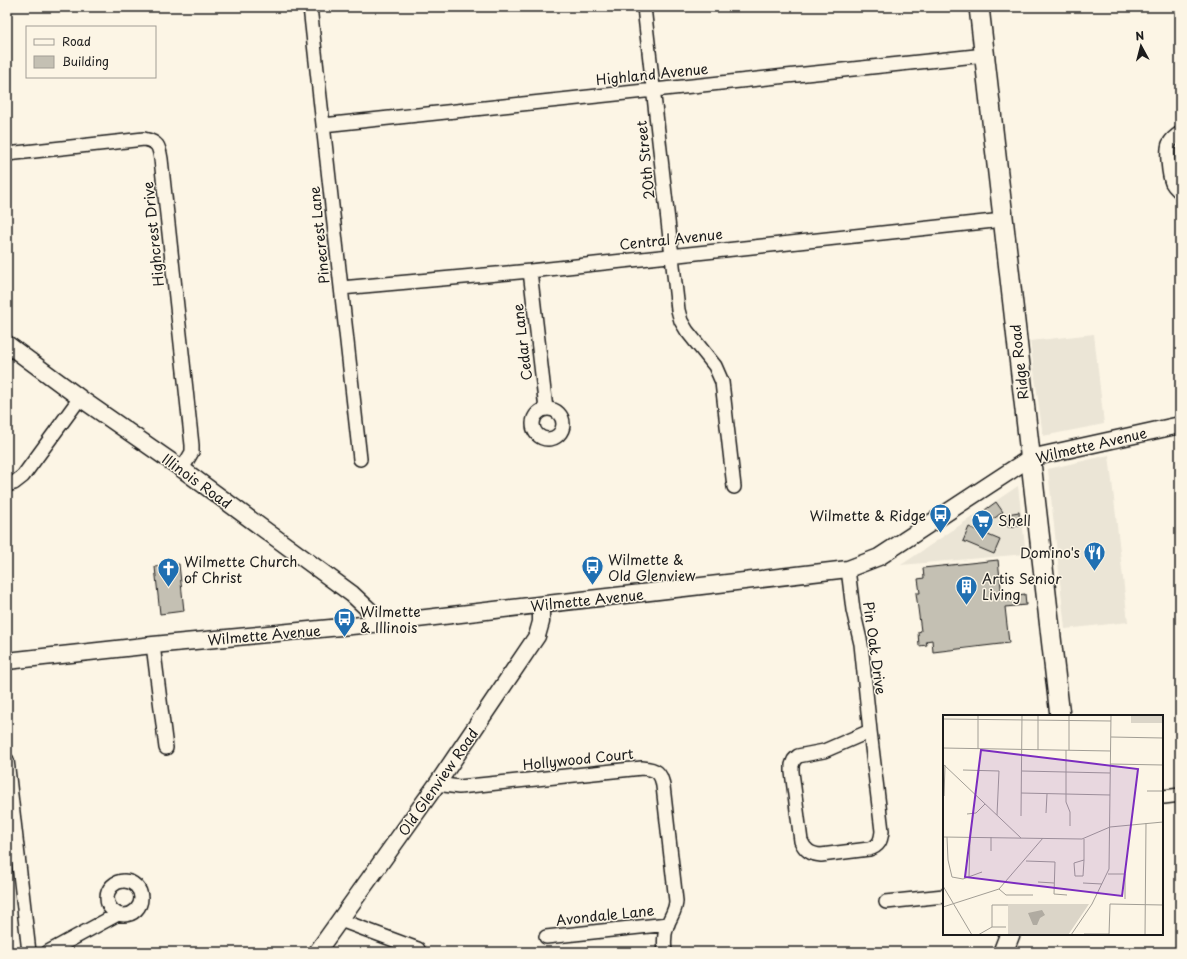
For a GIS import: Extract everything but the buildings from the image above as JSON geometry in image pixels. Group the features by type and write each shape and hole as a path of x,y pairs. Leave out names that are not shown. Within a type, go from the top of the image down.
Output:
{"main road":[{"name":"Ridge Road","path":"980,7 1060,715"},
{"path":"1003,952 1010,935"}],"street":[{"name":"Pinecrest Lane","path":"310,7 360,458"},
{"name":"20th Street","path":"644,7 678,310 681,321 687,331 715,366 722,382 734,487"},
{"name":"Highland Avenue","path":"323,124 985,54"},
{"path":"1180,133 1173,138 1169,145 1168,153 1171,181 1180,192"},
{"name":"Highcrest Drive","path":"7,154 144,139 158,145 161,159 192,445 192,452 182,469"},
{"name":"Central Avenue","path":"341,288 530,271 1004,220"},
{"name":"Cedar Lane","path":"530,271 546,409"},
{"name":"Illinois Road","path":"7,344 80,398 182,469 352,594 383,623"},
{"path":"7,485 14,483 23,476 80,398"},
{"name":"Wilmette Avenue","path":"7,661 153,645 383,623 828,573 848,569 879,557 1030,458 1180,424"},
{"name":"Pin Oak Drive","path":"848,569 853,610 861,644 882,831 879,844 869,849 821,855 813,854 803,847 801,841 792,772 794,760 798,756 824,751 870,731"},
{"name":"Old Glenview Road","path":"317,952 438,784 536,636 541,622 541,605"},
{"path":"153,645 166,748"},
{"path":"7,760 29,952"},
{"name":"Hollywood Court","path":"438,784 459,787 642,768 651,769 658,772 662,778 676,901 674,912 668,924 664,940 665,952"},
{"path":"1163,797 1180,795"},
{"path":"886,902 943,896"},
{"path":"48,952 118,914"},
{"path":"340,920 418,949"},
{"name":"Avondale Lane","path":"546,937 668,924"}],"shaded area":[{"path":"1094,334 1104,424 1043,436 1030,341"},
{"path":"1109,455 1128,622 1065,629 1048,469"},
{"name":"Shell","path":"1018,486 1026,554 901,565"}],"place":[{"name":"Wilmette & Ridge","path":"941,534"},
{"name":"Shell","path":"982,540"},
{"name":"Domino's","path":"1095,572"},
{"name":"Wilmette & Old Glenview","path":"592,586"},
{"name":"Wilmette Church of Christ","path":"169,588"},
{"name":"Artis Senior Living","path":"967,606"},
{"name":"Wilmette & Illinois","path":"344,638"}]}
